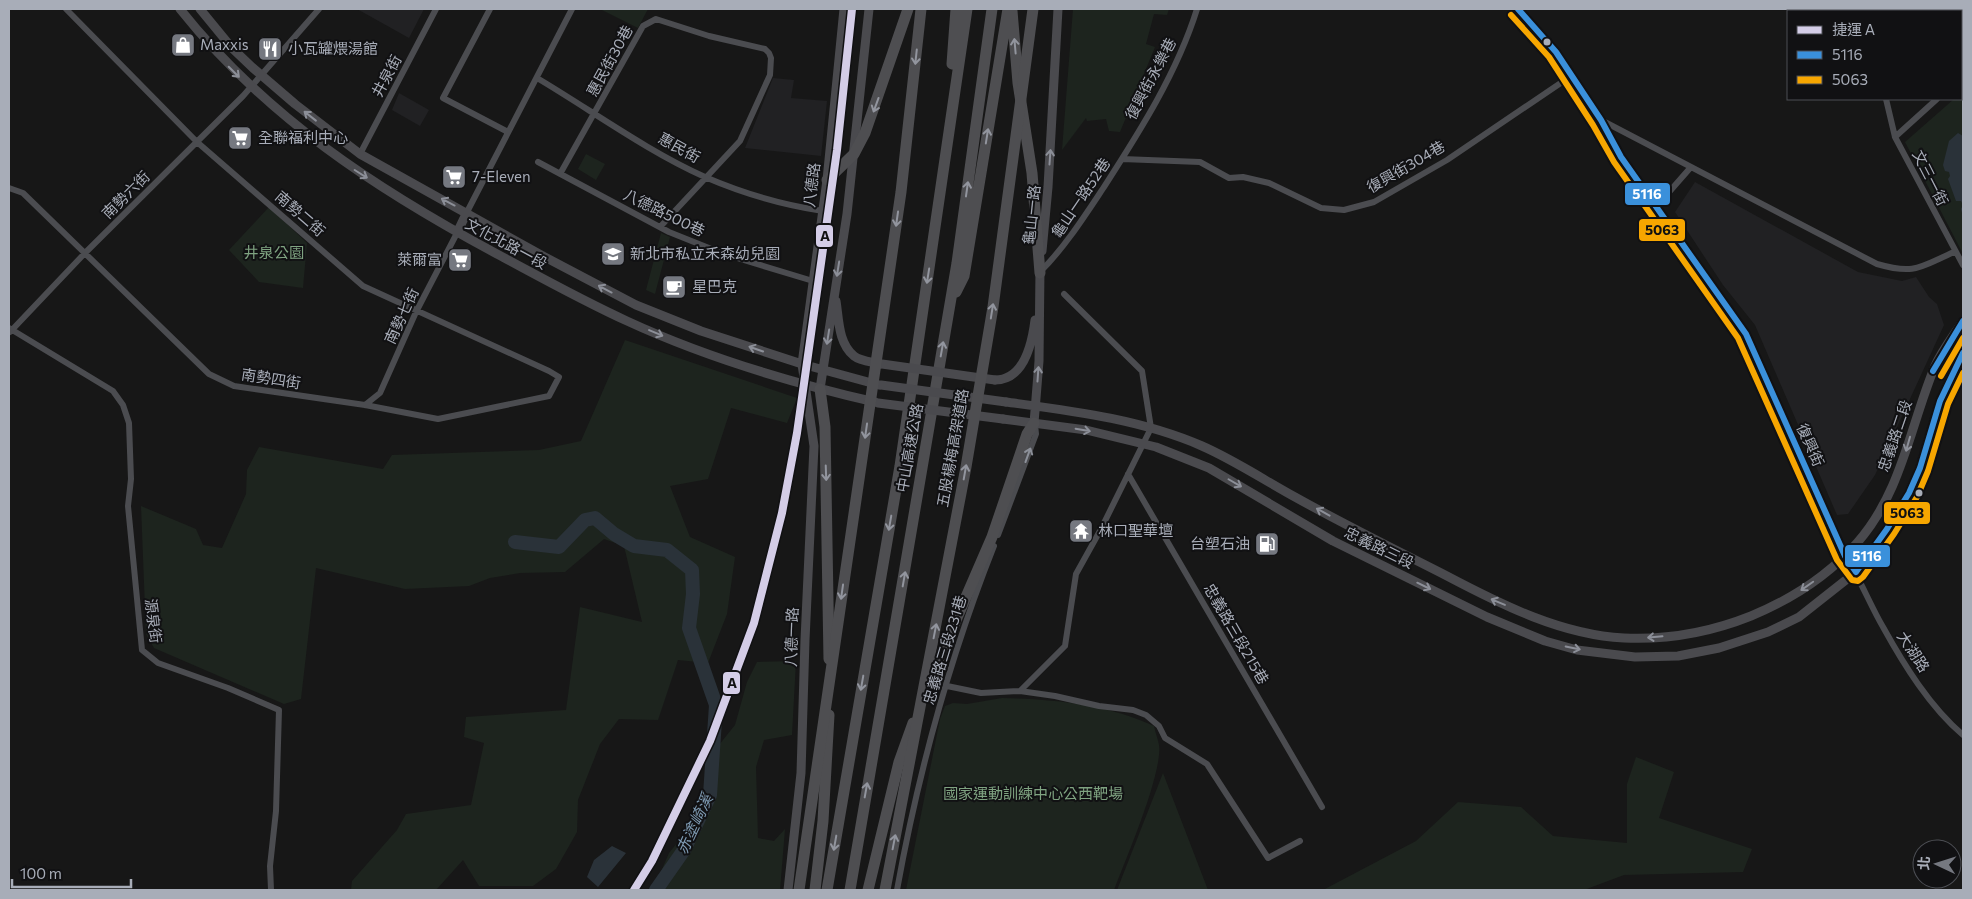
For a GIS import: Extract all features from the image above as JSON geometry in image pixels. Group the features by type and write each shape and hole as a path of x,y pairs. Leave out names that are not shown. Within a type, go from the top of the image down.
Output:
{"highway":[{"path":"827,180 854,154 865,133 908,9"},
{"path":"799,890 901,192 921,9"},
{"path":"936,228 956,9"},
{"name":"中山高速公路","path":"827,890 900,466 967,9"},
{"name":"中山高速公路","path":"850,890 950,302 992,9"},
{"path":"950,302 964,276 1008,9"},
{"path":"1012,9 1018,83 1032,173 1040,273"},
{"name":"五股楊梅高架道路","path":"885,890 966,467 991,317 1033,9"},
{"path":"815,890 823,821 830,694 825,427 820,389"},
{"path":"868,890 899,762 936,665 992,537 1027,434 1034,423"}],"street":[{"name":"南勢二街","path":"66,9 197,142 362,286 560,377"},
{"name":"文化北路一段","path":"180,9 221,58 250,88 280,114 352,168 456,233 628,322 680,344 820,389 878,403"},
{"name":"文化北路一段","path":"200,9 232,48 295,104 360,154 636,305 701,330 802,364 881,385"},
{"name":"南勢六街","path":"10,331 250,88 319,9"},
{"name":"井泉街","path":"360,154 436,9"},
{"path":"490,9 444,98 508,132"},
{"path":"456,233 572,9"},
{"name":"八德路","path":"802,364 827,180 844,9"},
{"path":"820,389 854,154 869,9"},
{"name":"龜山一路","path":"1034,423 1040,332 1040,273 1048,187 1058,9"},
{"name":"復興街永樂巷","path":"1122,159 1167,81 1189,34 1197,9"},
{"name":"復興街","path":"1518,9 1556,52 1601,120 1621,157 1746,334 1845,556 1856,572"},
{"name":"惠民街30巷","path":"560,174 596,113 643,26 651,20 656,19 709,36 765,49 769,52 772,67 761,98 740,140 660,227"},
{"name":"復興街304巷","path":"1122,159 1200,162 1229,178 1243,177 1269,183 1321,208 1344,210 1374,202 1447,160 1571,76"},
{"name":"惠民街","path":"537,78 705,177 773,200 823,210"},
{"name":"文三一街","path":"1886,100 1895,137 1954,252 1963,265"},
{"path":"1895,137 1936,100"},
{"path":"1601,120 1877,264 1900,271 1913,270 1954,252"},
{"name":"龜山一路52巷","path":"1040,273 1058,254 1122,159"},
{"name":"八德路500巷","path":"538,162 660,227 724,254 813,281"},
{"path":"1656,207 1691,167"},
{"name":"南勢四街","path":"9,188 23,193 209,374 234,386 365,405 438,420 550,396 560,377"},
{"name":"南勢七街","path":"365,405 380,393 416,312 456,233"},
{"path":"835,288 840,334 855,357 882,364 995,380 1011,376 1021,367 1030,346 1039,293"},
{"path":"1020,691 1065,646 1076,574 1101,529 1151,428 1142,371 1064,294"},
{"name":"忠義路二段","path":"1845,556 1876,517 1900,471 1919,407 1937,362 1963,320"},
{"name":"源泉街","path":"10,331 113,391 123,405 129,423 131,479 128,506 142,650 158,663 228,688 279,710 276,811 270,866 271,890"},
{"path":"1856,572 1887,530 1909,493 1920,468 1940,402 1963,353"},
{"name":"八德一路","path":"788,890 802,773 805,640 814,446 802,364"},
{"name":"忠義路三段","path":"881,385 1036,406 1151,428 1202,446 1337,520 1470,588 1525,613 1569,628 1623,638 1650,638 1710,631 1781,604 1814,582 1845,556"},
{"name":"忠義路三段","path":"878,403 1086,430 1156,447 1209,468 1333,541 1463,605 1544,642 1577,650 1635,657 1678,656 1719,648 1768,632 1799,617 1856,572"},
{"name":"忠義路三段231巷","path":"897,890 914,802 947,686 992,550 1036,434 1034,423"},
{"name":"忠義路三段215巷","path":"1128,474 1322,807"},
{"name":"大湖路","path":"1856,572 1883,627 1921,687 1947,722 1963,735"},
{"path":"1463,605 1470,588"},
{"path":"947,686 980,693 1020,691 1076,700 1099,706 1133,710 1146,715 1159,726 1165,738 1207,764 1268,858 1300,841"}],"shaded area":[{"path":"357,9 424,9 409,38"},
{"path":"1963,9 1963,59 1962,10 1875,10"},
{"path":"773,78 794,80 791,98 827,101 821,156 745,148"},
{"path":"399,93 429,110 420,126 392,110"},
{"path":"1958,133 1963,136 1963,205 1961,201 1956,201 1948,179 1950,176 1949,172 1945,171 1943,165 1949,141"},
{"path":"1695,182 1858,272 1902,281 1916,277 1929,297 1937,304 1944,325 1875,475 1848,514 1837,515 1755,325 1723,285 1675,212"},
{"path":"612,846 626,853 598,887 587,877 594,860"}],"green space":[{"path":"600,9 648,9 638,28"},
{"path":"1073,9 1169,9 1167,15 1154,14 1146,44 1155,47 1120,132 1109,131 1106,119 1087,121 1086,118 1062,150"},
{"path":"1963,91 1963,254 1905,142 1953,100 1962,100"},
{"path":"586,154 605,164 596,180 578,169"},
{"name":"井泉公園","path":"269,207 307,243 303,288 259,282 229,250"},
{"path":"661,233 670,237 655,294 646,290"},
{"path":"625,340 797,398 787,423 731,408 708,479 670,486 690,537 735,557 727,614 708,663 678,660 658,720 619,719 600,744 578,800 577,832 556,869 533,886 479,886 463,860 436,890 351,890 352,881 397,830 406,814 471,805 484,743 464,737 466,717 566,710 580,607 642,622 624,546 604,539 565,572 520,573 490,578 469,586 405,589 316,568 301,699 284,704 154,648 146,634 141,506 196,529 203,545 222,548 246,494 247,470 259,447 383,469 392,455 539,450 581,441"},
{"path":"796,661 792,735 764,740 756,767 758,838 774,841 785,829 780,890 653,890 669,853 712,800 711,755 735,725 747,682 757,662"},
{"name":"國家運動訓練中心公西靶場","path":"1002,698 1080,704 1118,712 1154,726 1159,745 1159,758 1155,775 1142,817 1114,890 906,890 940,719 945,706 953,703 967,704"},
{"path":"1636,757 1674,772 1659,818 1752,849 1743,872 1624,875 1584,890 1323,890 1416,841 1458,802 1521,807 1553,836 1627,843 1627,784"},
{"path":"1163,773 1208,890 1117,890"}],"waterway":[{"name":"赤塗崎溪","path":"515,542 559,547 585,520 595,518 614,534 634,546 667,550 692,570 693,594 689,628 716,705 710,795 684,850 656,890"}],"metro line":[{"name":"A","path":"634,890 652,861 710,741 754,623 782,513 797,433 837,150 852,9"}],"transit line":[{"name":"5116","path":"1518,9 1556,52 1601,120 1621,157 1746,334 1845,556 1856,572 1887,529 1909,493 1920,468 1940,401 1963,353"},
{"name":"5063","path":"1511,15 1549,57 1593,125 1614,162 1738,338 1837,560 1852,580 1858,581 1863,577 1894,534 1917,497 1928,471 1948,404 1963,373"},
{"name":"5116","path":"1933,371 1963,321"},
{"name":"5063","path":"1941,376 1963,338"}],"place":[{"name":"Maxxis","path":"183,45"},
{"name":"小瓦罐煨湯館","path":"270,49"},
{"name":"全聯福利中心","path":"240,138"},
{"name":"7-Eleven","path":"454,177"},
{"name":"新北市私立禾森幼兒園","path":"613,254"},
{"name":"萊爾富","path":"460,260"},
{"name":"星巴克","path":"674,287"},
{"name":"林口聖華壇","path":"1081,531"},
{"name":"台塑石油","path":"1267,544"}]}
